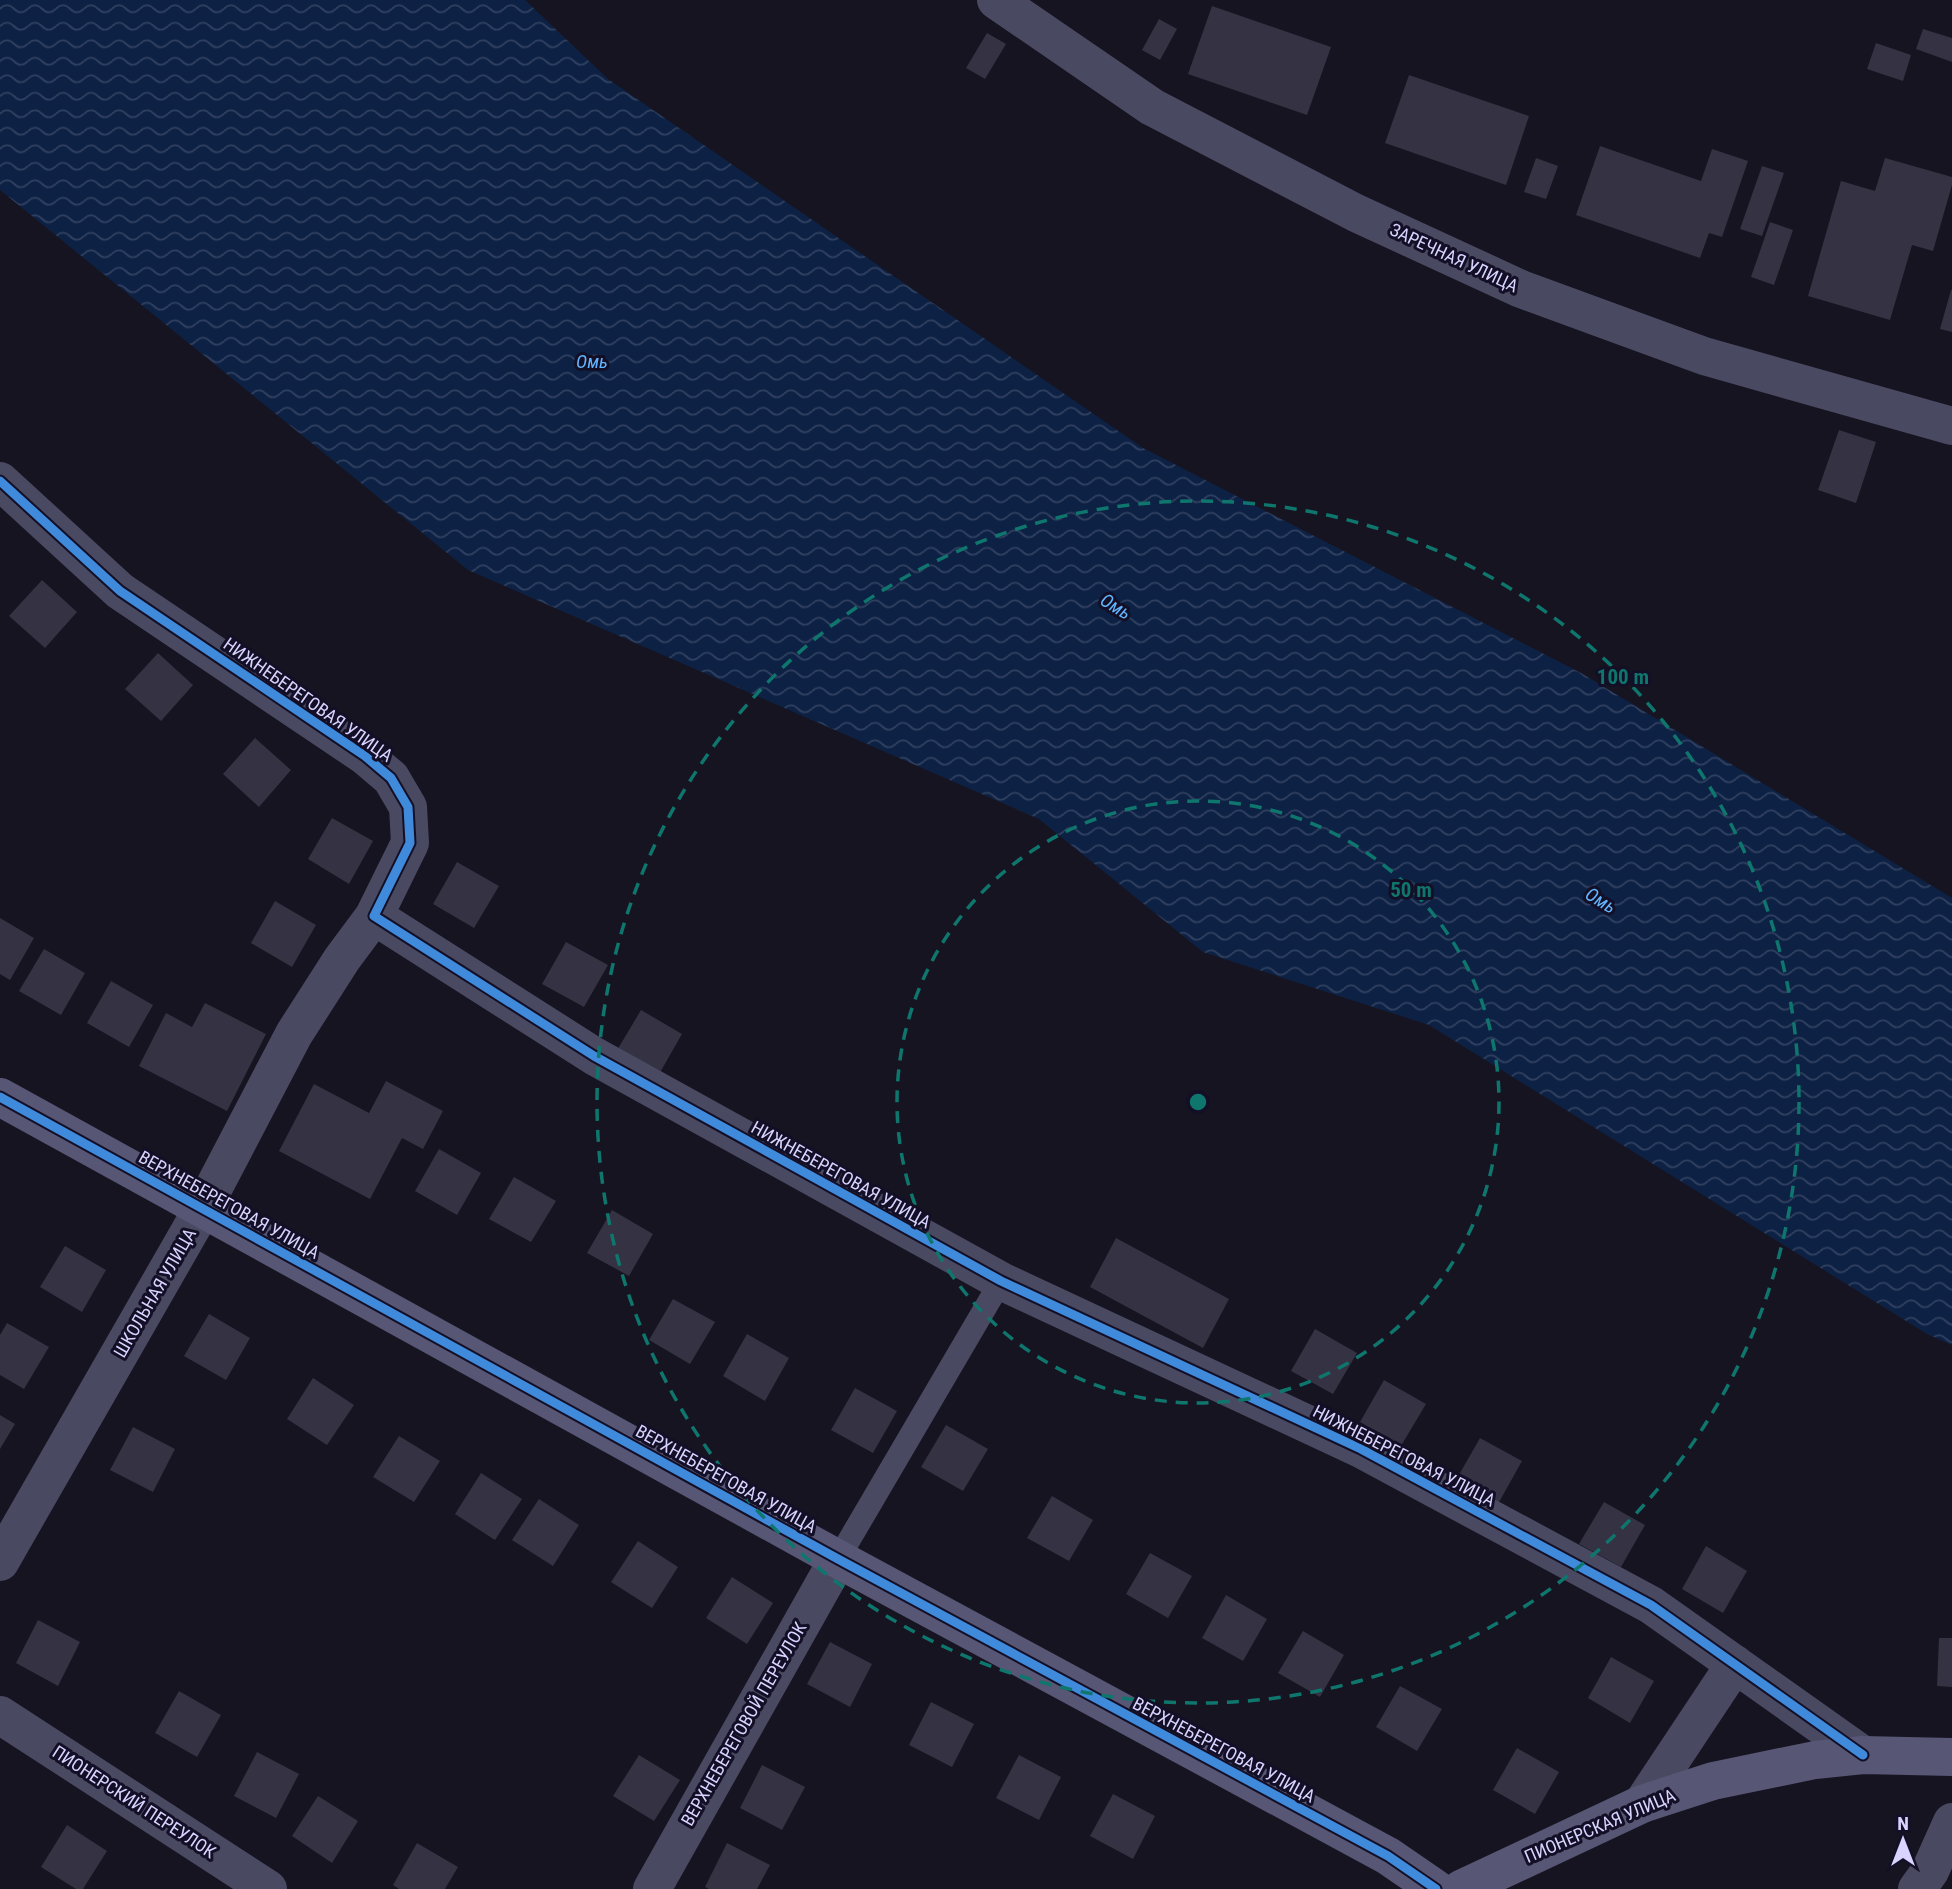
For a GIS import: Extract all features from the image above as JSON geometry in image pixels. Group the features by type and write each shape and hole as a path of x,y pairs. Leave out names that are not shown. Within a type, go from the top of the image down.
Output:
{"street":[{"name":"ЗАРЕЧНАЯ УЛИЦА","path":"996,0 1152,107 1356,213 1521,289 1703,356 1952,426"},
{"name":"НИЖНЕБЕРЕГОВАЯ УЛИЦА","path":"0,481 120,591 365,756 391,778 408,807 410,844 374,916 594,1056 1001,1281 1361,1449 1651,1605 1863,1755"},
{"name":"ШКОЛЬНАЯ УЛИЦА","path":"0,1562 204,1208 294,1034 342,959 374,916"},
{"name":"ВЕРХНЕБЕРЕГОВАЯ УЛИЦА","path":"0,1097 838,1559 1388,1857 1436,1889"},
{"name":"ВЕРХНЕБЕРЕГОВОЙ ПЕРЕУЛОК","path":"652,1889 838,1559"},
{"path":"1642,1804 1735,1664"},
{"name":"ПИОНЕРСКИЙ ПЕРЕУЛОК","path":"0,1715 268,1889"},
{"name":"ПИОНЕРСКАЯ УЛИЦА","path":"1461,1889 1642,1804 1713,1781 1764,1769 1863,1755 1952,1756"},
{"path":"1917,1889 1930,1871 1952,1822"}],"lane":[{"path":"838,1559 1001,1281"}],"water":[{"name":"Омь","path":"0,0 525,0 608,79 1143,448 1581,673 1952,898 1952,1345 1927,1334 1429,1025 1203,952 1039,819 468,570 0,190"}],"building":[{"path":"1212,6 1331,47 1307,115 1188,74"},
{"path":"1159,19 1177,29 1160,60 1142,50"},
{"path":"1923,29 1952,38 1952,62 1916,49"},
{"path":"987,33 1006,44 985,79 966,68"},
{"path":"1876,43 1911,55 1903,81 1867,69"},
{"path":"1409,75 1529,116 1506,185 1385,143"},
{"path":"1600,146 1701,181 1712,149 1748,161 1722,237 1709,233 1700,258 1576,215"},
{"path":"1536,158 1558,166 1546,199 1524,192"},
{"path":"1885,158 1952,177 1933,251 1912,245 1890,320 1808,296 1841,181 1875,191"},
{"path":"1762,166 1784,173 1762,236 1740,229"},
{"path":"1770,222 1793,230 1774,285 1751,277"},
{"path":"1952,290 1952,332 1940,329"},
{"path":"1839,430 1876,442 1856,503 1818,490"},
{"path":"42,580 77,612 45,648 9,616"},
{"path":"158,653 193,685 161,721 125,689"},
{"path":"255,738 291,770 259,807 223,774"},
{"path":"332,818 373,841 349,884 308,859"},
{"path":"457,862 499,886 474,928 433,904"},
{"path":"275,901 316,925 292,967 251,943"},
{"path":"0,918 34,938 10,980 0,974"},
{"path":"566,942 608,965 584,1007 542,984"},
{"path":"44,949 85,973 61,1015 19,991"},
{"path":"111,981 153,1005 129,1047 87,1023"},
{"path":"205,1003 266,1034 227,1111 139,1066 166,1013 192,1027"},
{"path":"641,1010 682,1034 658,1076 616,1052"},
{"path":"386,1081 443,1111 423,1149 402,1138 370,1199 279,1151 314,1084 369,1113"},
{"path":"439,1149 481,1173 457,1215 415,1191"},
{"path":"514,1177 556,1201 531,1242 489,1219"},
{"path":"612,1210 653,1234 629,1276 587,1253"},
{"path":"1116,1238 1229,1299 1203,1348 1090,1287"},
{"path":"65,1246 106,1270 82,1312 40,1287"},
{"path":"673,1299 715,1322 690,1364 649,1340"},
{"path":"209,1314 250,1338 226,1380 184,1356"},
{"path":"7,1323 49,1347 24,1389 0,1375 0,1335"},
{"path":"1315,1329 1357,1353 1333,1394 1291,1371"},
{"path":"747,1334 789,1358 765,1401 723,1376"},
{"path":"313,1378 354,1405 327,1445 287,1419"},
{"path":"1384,1380 1426,1404 1401,1446 1360,1422"},
{"path":"855,1388 897,1411 873,1453 831,1430"},
{"path":"0,1415 15,1424 0,1449"},
{"path":"946,1425 988,1449 963,1491 921,1467"},
{"path":"133,1427 175,1449 153,1492 110,1470"},
{"path":"399,1436 440,1461 414,1502 373,1477"},
{"path":"1480,1438 1522,1461 1498,1504 1456,1480"},
{"path":"481,1473 522,1499 495,1540 455,1514"},
{"path":"1052,1496 1093,1520 1069,1561 1027,1538"},
{"path":"539,1499 579,1525 553,1566 512,1540"},
{"path":"1604,1502 1645,1525 1621,1567 1579,1544"},
{"path":"638,1541 678,1567 652,1608 611,1582"},
{"path":"1706,1546 1747,1571 1723,1613 1682,1589"},
{"path":"1150,1553 1192,1576 1168,1618 1126,1594"},
{"path":"732,1577 773,1603 747,1644 706,1618"},
{"path":"1226,1595 1267,1619 1243,1661 1202,1638"},
{"path":"38,1620 80,1642 58,1686 16,1663"},
{"path":"1303,1631 1344,1655 1320,1697 1278,1673"},
{"path":"1939,1638 1952,1638 1952,1687 1937,1686"},
{"path":"830,1642 872,1664 850,1707 807,1684"},
{"path":"1611,1657 1654,1681 1630,1723 1588,1698"},
{"path":"1400,1686 1442,1709 1417,1751 1376,1727"},
{"path":"179,1691 221,1715 197,1757 155,1733"},
{"path":"931,1702 974,1724 952,1767 909,1745"},
{"path":"1517,1748 1559,1772 1535,1814 1493,1790"},
{"path":"257,1752 299,1774 276,1818 234,1796"},
{"path":"639,1755 680,1780 654,1821 613,1796"},
{"path":"1019,1755 1061,1777 1039,1820 996,1798"},
{"path":"762,1765 805,1787 782,1830 740,1808"},
{"path":"1113,1794 1155,1816 1133,1859 1090,1836"},
{"path":"318,1796 358,1821 332,1863 292,1836"},
{"path":"67,1825 107,1851 83,1889 76,1889 41,1867"},
{"path":"417,1843 458,1867 445,1889 399,1889 393,1885"},
{"path":"727,1843 770,1865 757,1889 705,1887"}],"cycle path":[{"path":"0,481 120,591 365,756 391,778 408,807 410,843 374,916 594,1056 1001,1281 1361,1449 1651,1605 1863,1755"},
{"path":"0,1097 838,1559 1388,1856 1436,1889"}]}
